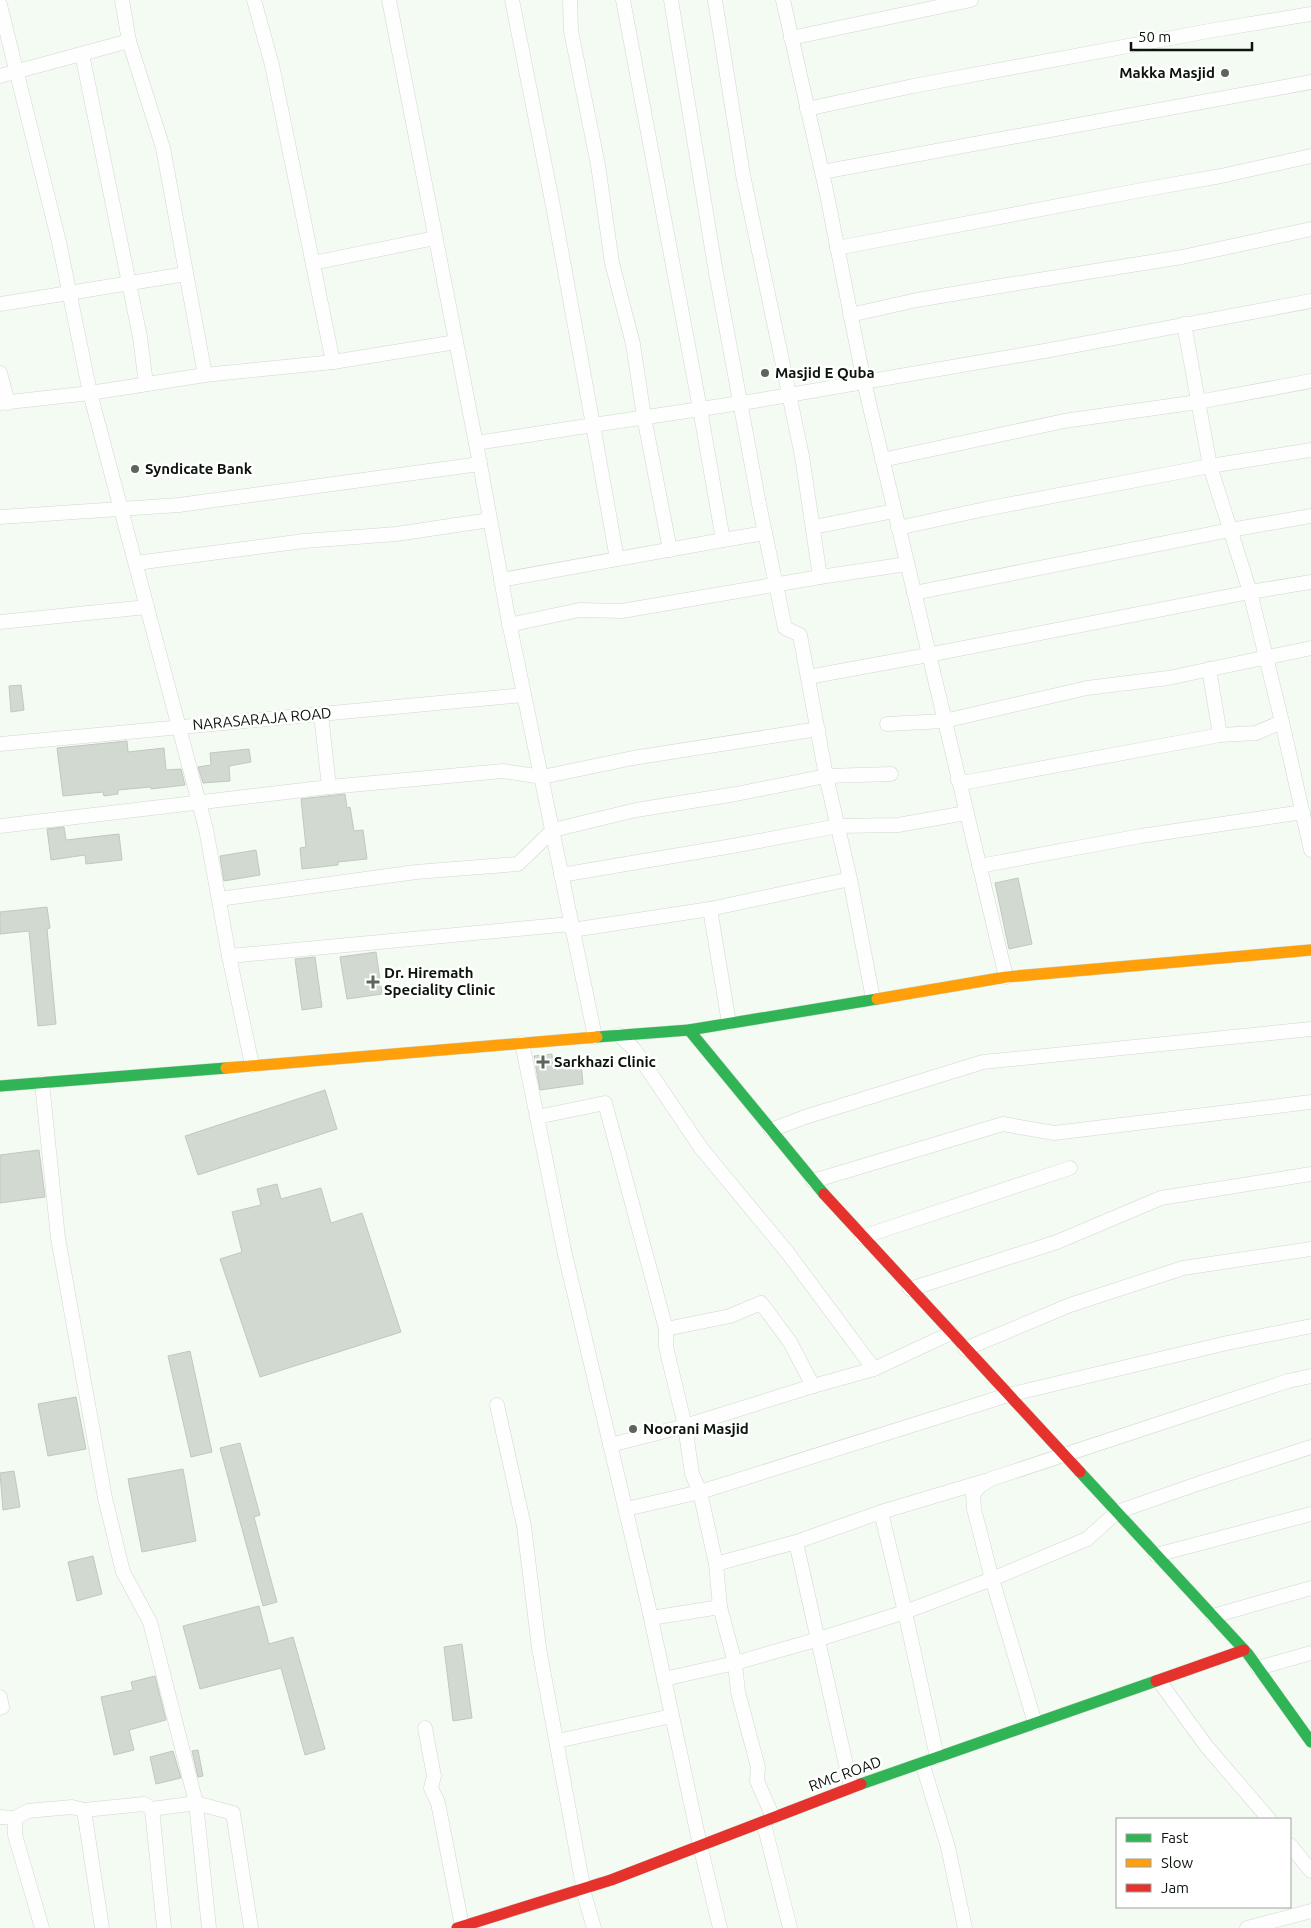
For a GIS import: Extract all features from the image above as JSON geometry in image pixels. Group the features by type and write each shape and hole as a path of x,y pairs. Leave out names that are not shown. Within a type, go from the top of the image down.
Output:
{"main road":[{"path":"0,1086 689,1030 1006,977 1311,952"},
{"path":"689,1030 862,1237 1246,1652 1306,1727 1311,1742"},
{"name":"RMC ROAD","path":"484,1928 701,1849 851,1787 1246,1652"},
{"name":"RMC ROAD","path":"769,1822 1066,1720 1246,1652"},
{"name":"RMC ROAD","path":"460,1927 584,1893"}],"street":[{"path":"122,0 129,42 163,148 205,375"},
{"path":"254,0 272,65 333,362"},
{"path":"389,0 501,580 595,1037"},
{"path":"512,0 553,206 618,559"},
{"path":"570,0 570,31 598,165 612,263 633,344 644,417 670,550"},
{"path":"622,0 723,540"},
{"path":"671,0 715,268 765,533 785,628 800,635 826,776 850,879 873,999"},
{"path":"715,0 743,175 802,456 814,526 820,577"},
{"path":"783,0 822,172 864,382 1006,977"},
{"path":"791,38 971,0"},
{"path":"0,5 59,242 90,392 200,802 252,1066"},
{"path":"808,109 913,86 1214,30 1311,14"},
{"path":"0,76 129,42"},
{"path":"82,54 140,337 146,384"},
{"path":"822,172 1311,82"},
{"path":"837,248 1222,176 1311,156"},
{"path":"850,315 917,300 1182,258 1311,229"},
{"path":"313,263 435,238"},
{"path":"0,304 186,274"},
{"path":"476,443 789,395 1311,302"},
{"path":"1184,324 1210,466 1250,592 1311,850"},
{"path":"0,372 4,403 205,375 333,362 456,342"},
{"path":"882,460 1064,421 1198,402 1311,382"},
{"path":"898,528 985,509 1210,466 1311,450"},
{"path":"0,517 179,505 480,464"},
{"path":"814,526 894,510"},
{"path":"914,593 1230,530 1311,516"},
{"path":"136,563 304,541 396,534 490,520"},
{"path":"501,580 765,533"},
{"path":"510,625 579,610 622,610 907,564"},
{"path":"808,676 1311,582"},
{"path":"0,622 147,607"},
{"path":"887,724 944,720 1086,688 1168,678 1311,648"},
{"path":"1209,669 1220,736"},
{"name":"NARASARAJA ROAD","path":"0,744 524,695"},
{"path":"321,714 329,787"},
{"path":"958,780 967,782 1220,736 1256,733 1282,722"},
{"path":"0,826 329,787 503,771 542,777 633,758 818,729"},
{"path":"219,899 416,872 518,864 552,830 636,810 736,794 826,776 891,774"},
{"path":"979,866 1141,836 1303,812"},
{"path":"561,874 738,846 838,826 898,825 966,813"},
{"path":"229,956 572,927 710,909 850,879"},
{"path":"710,909 729,1023"},
{"path":"771,1130 806,1117 982,1062 1311,1029"},
{"path":"620,1035 634,1049 701,1148 788,1252 874,1370"},
{"path":"522,1043 564,1250 626,1509 720,1928"},
{"path":"42,1083 58,1238 105,1498 123,1572 150,1622 196,1803 209,1928"},
{"path":"813,1180 1003,1124 1054,1133 1311,1102"},
{"path":"536,1117 604,1103 666,1329 666,1347 685,1426 692,1474 700,1492 716,1564 720,1607 735,1663 738,1692 758,1767 757,1781 769,1822 790,1928"},
{"path":"862,1237 1070,1168"},
{"path":"910,1288 1057,1242 1161,1198 1311,1174"},
{"path":"965,1349 1070,1306 1183,1268 1311,1249"},
{"path":"666,1329 730,1316 761,1303 790,1342 813,1386"},
{"path":"626,1509 700,1492 1008,1395 1227,1343 1311,1326"},
{"path":"610,1445 685,1426 813,1386 874,1370 951,1333"},
{"path":"716,1564 796,1542 881,1512 992,1479 1288,1381 1311,1376"},
{"path":"497,1405 524,1526 539,1648 584,1893 594,1928"},
{"path":"664,1679 735,1663 905,1612 992,1579 1087,1539 1117,1512 1311,1447"},
{"path":"992,1479 980,1486 973,1494 974,1509 992,1579 1035,1723"},
{"path":"881,1512 937,1757"},
{"path":"1156,1555 1311,1514"},
{"path":"796,1542 851,1787"},
{"path":"1212,1616 1311,1588"},
{"path":"651,1618 720,1607"},
{"path":"1258,1668 1311,1653"},
{"path":"1162,1685 1208,1747 1268,1818"},
{"path":"0,1697 2,1707 0,1708"},
{"path":"557,1741 672,1716"},
{"path":"425,1728 434,1776 431,1788 438,1803 460,1927"},
{"path":"924,1769 948,1847 965,1928"},
{"path":"0,1817 15,1818 28,1811 72,1807 84,1810 144,1804 152,1809 196,1803 233,1813 252,1928"},
{"path":"152,1809 164,1928"},
{"path":"84,1810 102,1928"},
{"path":"15,1818 15,1834 42,1928"},
{"path":"1291,1846 1311,1871"},
{"path":"1248,1928 1311,1911"}],"building":[{"path":"21,685 24,710 11,712 9,686"},
{"path":"127,741 128,752 164,748 166,770 181,769 185,785 118,790 118,794 104,796 103,792 63,796 57,748"},
{"path":"249,749 251,762 229,766 230,781 203,783 198,767 211,765 210,753"},
{"path":"345,794 347,808 350,807 354,831 363,830 367,859 338,862 338,865 302,869 300,848 306,847 301,799"},
{"path":"64,827 66,840 119,834 122,860 86,864 85,855 51,860 47,829"},
{"path":"256,850 260,875 224,881 220,856"},
{"path":"1018,878 1032,944 1009,949 995,883"},
{"path":"47,907 50,928 47,929 56,1024 38,1026 29,931 0,934 0,912"},
{"path":"376,952 382,994 347,999 340,957"},
{"path":"315,957 322,1007 302,1010 295,959"},
{"path":"552,1054 553,1064 581,1062 583,1084 540,1090 534,1056"},
{"path":"325,1090 337,1129 198,1175 185,1136"},
{"path":"39,1150 45,1197 0,1203 0,1155"},
{"path":"277,1184 281,1199 321,1188 331,1223 362,1213 401,1332 260,1377 220,1259 242,1252 232,1212 261,1205 257,1189"},
{"path":"190,1351 212,1452 191,1457 168,1356"},
{"path":"76,1397 86,1449 48,1456 38,1404"},
{"path":"240,1443 260,1515 254,1517 277,1602 263,1606 220,1448"},
{"path":"183,1469 196,1541 142,1552 128,1479"},
{"path":"14,1471 20,1507 3,1510 0,1473"},
{"path":"93,1556 102,1594 77,1601 68,1562"},
{"path":"259,1606 269,1644 293,1637 325,1749 305,1755 281,1668 200,1689 183,1626"},
{"path":"462,1644 472,1718 453,1721 444,1647"},
{"path":"155,1676 166,1720 129,1730 134,1750 114,1755 101,1697 133,1690 131,1682"},
{"path":"198,1750 203,1776 198,1777 192,1751"},
{"path":"173,1751 181,1778 156,1784 150,1757"}],"traffic: fast":[{"path":"597,1037 689,1030 877,999"},
{"path":"689,1030 824,1194"},
{"path":"0,1086 226,1068"},
{"path":"1080,1472 1248,1654 1311,1742"},
{"path":"861,1784 1156,1681"}],"traffic: slow":[{"path":"877,999 1006,977 1311,950"},
{"path":"226,1068 597,1037"}],"traffic: jam":[{"path":"824,1194 1080,1472"},
{"path":"1156,1681 1244,1650"},
{"path":"457,1928 611,1880 861,1784"}],"place":[{"name":"Makka Masjid","path":"1225,73"},
{"name":"Masjid E Quba","path":"765,373"},
{"name":"Syndicate Bank","path":"135,469"},
{"name":"Dr. Hiremath Speciality Clinic","path":"373,982"},
{"name":"Sarkhazi Clinic","path":"543,1062"},
{"name":"Noorani Masjid","path":"633,1429"}]}
